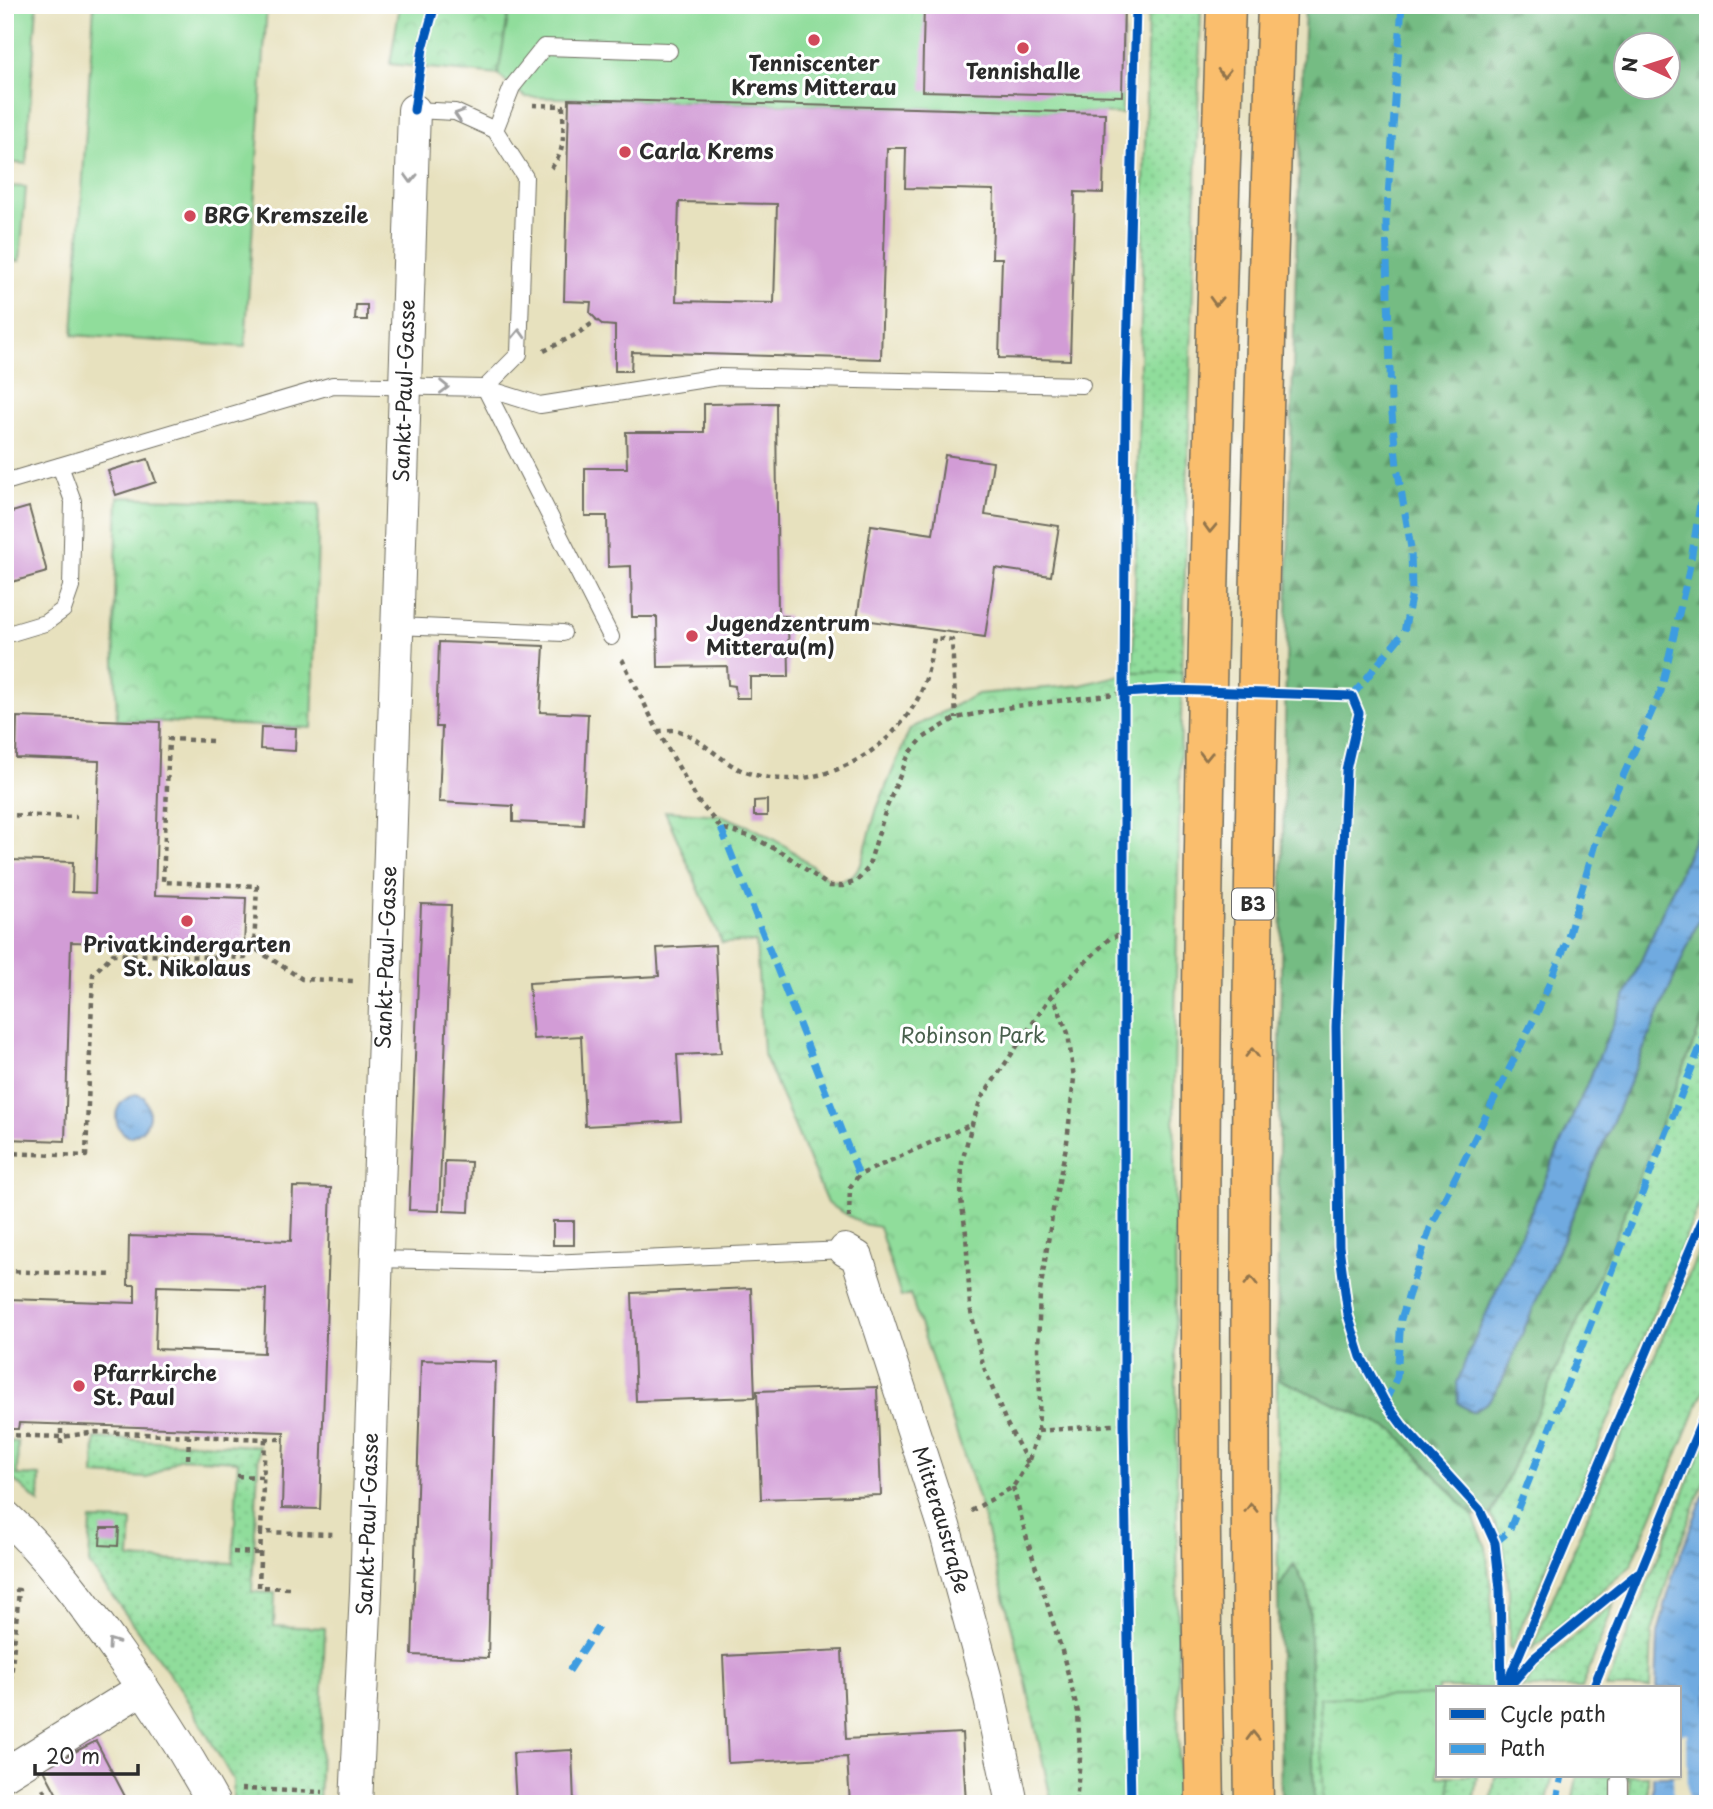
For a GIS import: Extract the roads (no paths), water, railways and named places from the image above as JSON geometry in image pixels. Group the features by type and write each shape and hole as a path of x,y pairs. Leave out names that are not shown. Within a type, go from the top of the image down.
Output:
{"highway":[{"name":"B3","path":"1205,1804 1201,1408 1207,657 1226,5"},
{"name":"B3","path":"1254,1804 1251,1562 1253,937 1257,631 1276,5"}],"street":[{"name":"Sankt-Paul-Gasse","path":"356,1804 365,1629 414,110"},
{"name":"Mitteraustraße","path":"845,1250 857,1257 944,1526 987,1684 1012,1804"},
{"path":"5,1516 23,1532 73,1588 196,1770 223,1796"},
{"path":"5,1774 143,1688"}],"lane":[{"path":"495,130 512,87 544,47 669,51"},
{"path":"414,110 455,112 495,130 525,177 519,354 485,388"},
{"path":"5,482 333,386 485,388 540,405 718,377 1082,385"},
{"path":"485,388 611,637"},
{"path":"5,635 45,624 63,610 71,587 73,501 60,466"},
{"path":"397,626 563,633"},
{"path":"376,1259 549,1263 845,1250"},
{"path":"1619,1782 1619,1804"}],"water":[{"path":"1708,808 1708,898 1502,1381 1488,1402 1472,1412 1458,1403 1457,1383 1465,1362"},
{"path":"136,1094 144,1097 149,1116 141,1131 129,1137 118,1126 116,1113 123,1102"},
{"path":"1708,1483 1708,1804 1653,1804 1653,1778 1682,1778 1682,1686 1656,1686 1658,1634 1674,1571"}],"place":[{"name":"Tenniscenter Krems Mitterau","path":"814,40"},
{"name":"Tennishalle","path":"1023,48"},
{"name":"Carla Krems","path":"625,152"},
{"name":"BRG Kremszeile","path":"190,216"},
{"name":"Jugendzentrum Mitterau(m)","path":"692,636"},
{"name":"Privatkindergarten St. Nikolaus","path":"187,921"},
{"name":"Pfarrkirche St. Paul","path":"79,1386"}],"park label":[{"name":"Robinson Park","path":"973,1036"}]}
